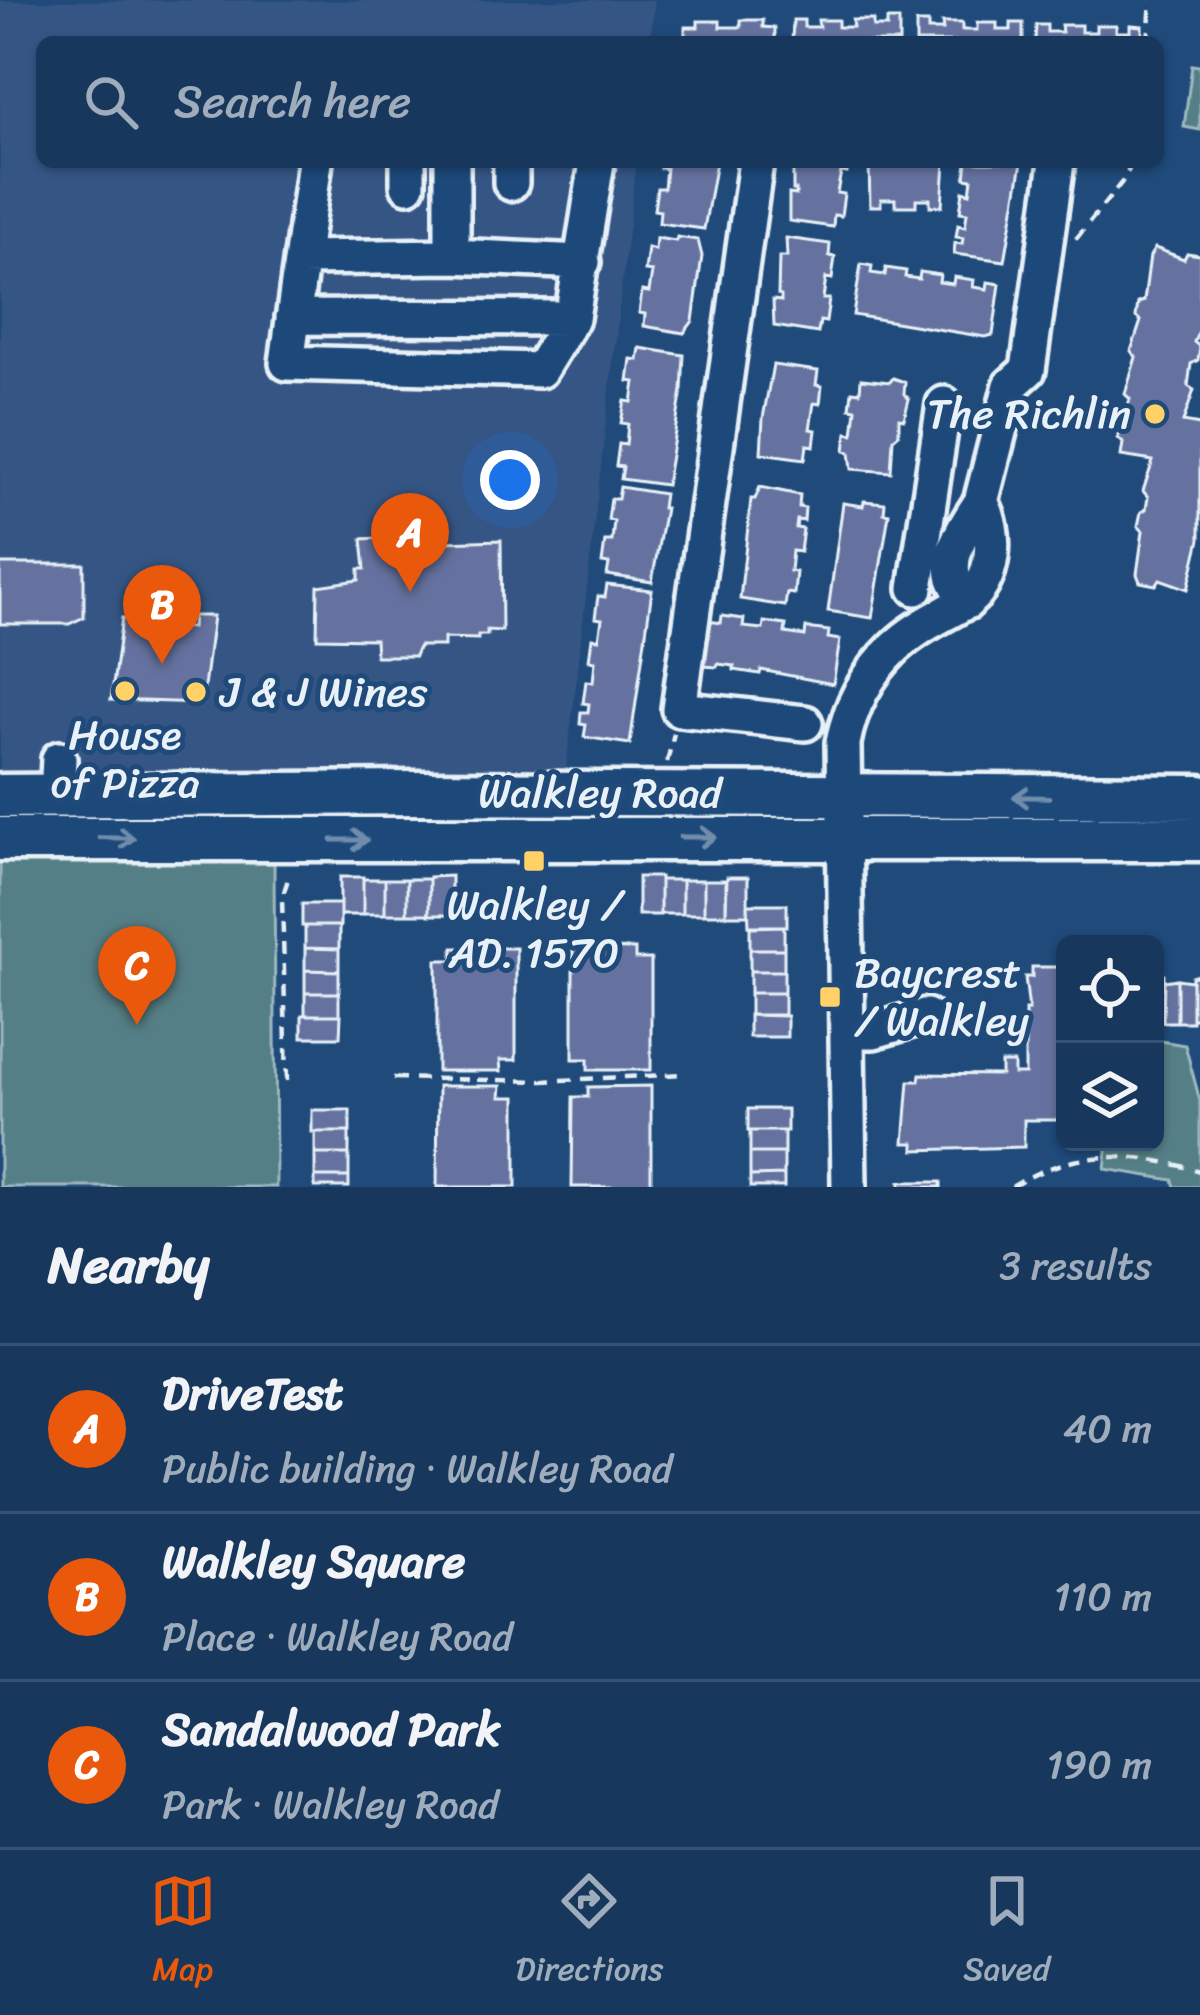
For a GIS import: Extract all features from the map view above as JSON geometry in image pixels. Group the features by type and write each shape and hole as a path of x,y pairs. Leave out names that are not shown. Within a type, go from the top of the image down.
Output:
{"main road":[{"name":"Walkley Road","path":"0,796 58,778 1200,797"},
{"name":"Walkley Road","path":"0,838 1200,839"}],"street":[{"path":"314,168 287,363 540,370 572,318 597,168"},
{"path":"452,168 452,256"},
{"path":"755,168 679,710 805,723"},
{"path":"849,1187 842,743 848,716 875,668 912,631 967,602 983,580 991,554 992,520 981,502 1011,386 1028,370 1057,168"},
{"path":"302,258 452,256 583,262"},
{"path":"293,317 572,318"},
{"path":"916,588 944,404"},
{"path":"848,1031 873,1031 926,1016"}],"path":[{"path":"1148,36 1151,0"},
{"path":"1043,263 1076,239 1130,168"},
{"path":"664,778 679,710"},
{"path":"287,1081 282,898 292,870"},
{"path":"393,1078 543,1081 685,1074"},
{"path":"1012,1187 1041,1168 1103,1155 1155,1158 1200,1171"}],"shaded area":[{"path":"655,0 651,36 36,36 36,168 635,168 564,787 0,781 0,1"}],"green space":[{"path":"1192,65 1200,66 1200,130 1184,127"},
{"path":"0,859 274,863 276,1187 0,1187"},
{"path":"1164,1042 1185,1045 1200,1101 1200,1187 1175,1187 1173,1180 1105,1169 1107,1151 1164,1151"}],"building":[{"path":"741,20 763,20 763,27 775,28 775,36 685,36 685,27 698,27 698,21 741,27"},
{"path":"793,20 804,20 804,27 819,27 818,20 838,20 838,27 853,27 852,20 873,20 873,27 887,27 887,20 899,20 899,36 792,36"},
{"path":"916,23 928,23 928,30 943,30 942,23 962,23 962,30 977,30 977,23 997,23 997,30 1011,30 1011,23 1023,23 1023,36 916,36"},
{"path":"1036,25 1047,25 1047,32 1062,32 1061,25 1081,25 1081,32 1096,32 1096,25 1116,25 1116,32 1130,32 1130,25 1142,26 1142,36 1035,36"},
{"path":"666,168 715,168 704,229 659,223 660,211 654,210 657,188 664,188"},
{"path":"793,168 848,168 847,173 841,172 837,193 844,194 841,216 834,215 833,227 789,221 789,194 796,195"},
{"path":"869,168 945,168 942,206 930,206 930,199 916,199 916,206 895,206 895,199 881,199 881,206 870,206"},
{"path":"966,168 1021,168 1005,261 954,254 955,243 962,244 963,238 956,237 958,225 965,227 967,213 960,212 963,191 970,193 972,179 965,178"},
{"path":"677,237 698,240 702,256 693,321 684,333 644,326 645,314 639,313 642,291 649,292 652,272 645,271 648,248 655,250 656,238 676,241"},
{"path":"786,238 830,244 829,256 835,257 823,299 829,299 826,322 820,321 818,333 774,326 773,300 781,301 779,257 787,257"},
{"name":"The Richlin","path":"1155,248 1184,259 1187,253 1200,255 1200,328 1194,342 1200,347 1198,360 1191,364 1188,386 1194,390 1183,422 1200,425 1200,539 1188,589 1160,579 1156,585 1140,582 1143,531 1138,526 1146,509 1148,497 1143,491 1153,461 1121,456 1123,443 1118,438 1130,399 1125,394 1136,357 1131,351 1141,321 1136,317 1138,303 1144,301"},
{"path":"861,264 872,266 871,273 885,275 886,268 919,279 920,272 940,275 939,282 953,284 954,277 974,280 973,287 987,289 988,282 1000,284 993,335 853,315"},
{"path":"640,348 684,355 666,485 621,479 623,467 616,466 619,444 626,445 628,424 621,423 625,401 632,402 635,382 628,381 631,359 638,360"},
{"path":"773,365 818,371 820,404 814,403 810,429 816,430 814,446 807,445 805,459 761,453"},
{"path":"893,378 905,382 904,394 909,399 904,419 899,418 899,434 893,439 891,472 852,469 850,452 845,451 856,409 850,408 852,391 860,392 861,379 890,382"},
{"path":"620,487 664,494 652,582 607,575 609,564 602,563 605,541 612,541 611,499 618,499"},
{"path":"760,487 800,495 799,507 805,508 804,521 797,520 796,528 803,529 800,552 792,551 794,594 787,593 785,606 740,599 751,499"},
{"path":"864,501 885,503 884,513 889,514 872,618 828,611 843,503 863,506"},
{"path":"362,539 501,540 502,631 487,630 478,639 444,638 444,646 419,646 415,656 376,656 375,639 317,638 318,586 359,580 359,569 365,569"},
{"path":"0,564 84,564 84,617 69,624 0,624"},
{"path":"607,585 652,590 630,744 584,737 586,725 580,724 581,712 588,712 589,704 583,703 586,681 593,682 592,638 599,639 602,619 595,618 598,596 605,597"},
{"path":"161,614 177,616 176,626 192,628 193,616 213,616 202,703 111,700 122,618 160,623"},
{"path":"722,616 744,619 743,627 763,629 764,622 786,625 785,633 805,636 806,628 829,631 828,638 840,640 833,684 761,670 760,674 734,670 734,666 703,666 709,621 721,623"},
{"path":"451,876 451,915 429,915 429,877"},
{"path":"340,877 363,877 363,915 340,915"},
{"path":"638,877 660,877 660,915 638,915"},
{"path":"727,877 748,877 748,915 726,915"},
{"path":"363,879 385,879 385,914 363,914"},
{"path":"385,879 407,879 407,914 385,914"},
{"path":"407,879 429,879 429,914 407,914"},
{"path":"660,880 682,880 682,914 660,914"},
{"path":"682,880 704,880 704,914 682,914"},
{"path":"704,880 726,880 726,914 704,914"},
{"path":"302,904 340,904 340,926 302,926"},
{"path":"748,904 787,904 787,926 749,926"},
{"path":"305,926 339,926 339,949 305,948"},
{"path":"784,926 784,949 750,949 750,927"},
{"path":"305,948 339,949 339,971 305,970"},
{"path":"453,948 516,948 516,1060 500,1060 501,1071 437,1071 437,960 453,960"},
{"path":"573,948 635,949 635,959 651,959 651,1070 588,1070 588,1059 573,1059"},
{"path":"750,949 784,949 784,971 750,971"},
{"path":"1032,967 1056,967 1056,1120 1024,1120 1024,1147 914,1150 914,1143 904,1143 909,1081 919,1081 920,1074 1001,1075 1001,1063 1014,1063 1014,1074 1025,1074 1025,1010 1029,1010 1025,977 1032,977"},
{"path":"305,970 339,971 339,993 305,993"},
{"path":"750,971 784,971 784,993 750,993"},
{"path":"1198,975 1200,1018 1192,1018 1192,977"},
{"path":"1177,979 1177,1022 1164,1022 1164,981"},
{"path":"1177,979 1192,981 1192,1022 1177,1022"},
{"path":"305,993 339,993 339,1015 305,1015"},
{"path":"750,993 784,993 784,1015 750,1015"},
{"path":"302,1015 341,1015 340,1037 302,1037"},
{"path":"749,1015 787,1016 787,1037 749,1037"},
{"path":"438,1086 501,1086 500,1097 516,1097 516,1187 437,1187"},
{"path":"651,1086 651,1187 572,1187 573,1097 588,1097 588,1087"},
{"path":"748,1109 787,1109 787,1131 748,1131"},
{"path":"312,1110 350,1110 350,1132 312,1132"},
{"path":"750,1131 784,1131 784,1153 750,1153"},
{"path":"315,1132 349,1132 349,1154 315,1154"},
{"path":"750,1153 784,1153 784,1175 750,1176"},
{"path":"315,1154 349,1154 349,1177 315,1177"},
{"path":"784,1175 784,1187 750,1187 750,1176"},
{"path":"315,1177 349,1177 349,1187 315,1187"},
{"path":"900,1182 941,1182 941,1187 900,1187"}],"place":[{"name":"The Richlin","path":"1155,414"},
{"name":"DriveTest","path":"410,592"},
{"name":"Walkley Square","path":"162,664"},
{"name":"House of Pizza","path":"125,691"},
{"name":"J & J Wines","path":"196,692"},
{"name":"Walkley / AD. 1570","path":"534,861"},
{"name":"Baycrest / Walkley","path":"830,997"},
{"name":"Sandalwood Park","path":"137,1025"}]}
